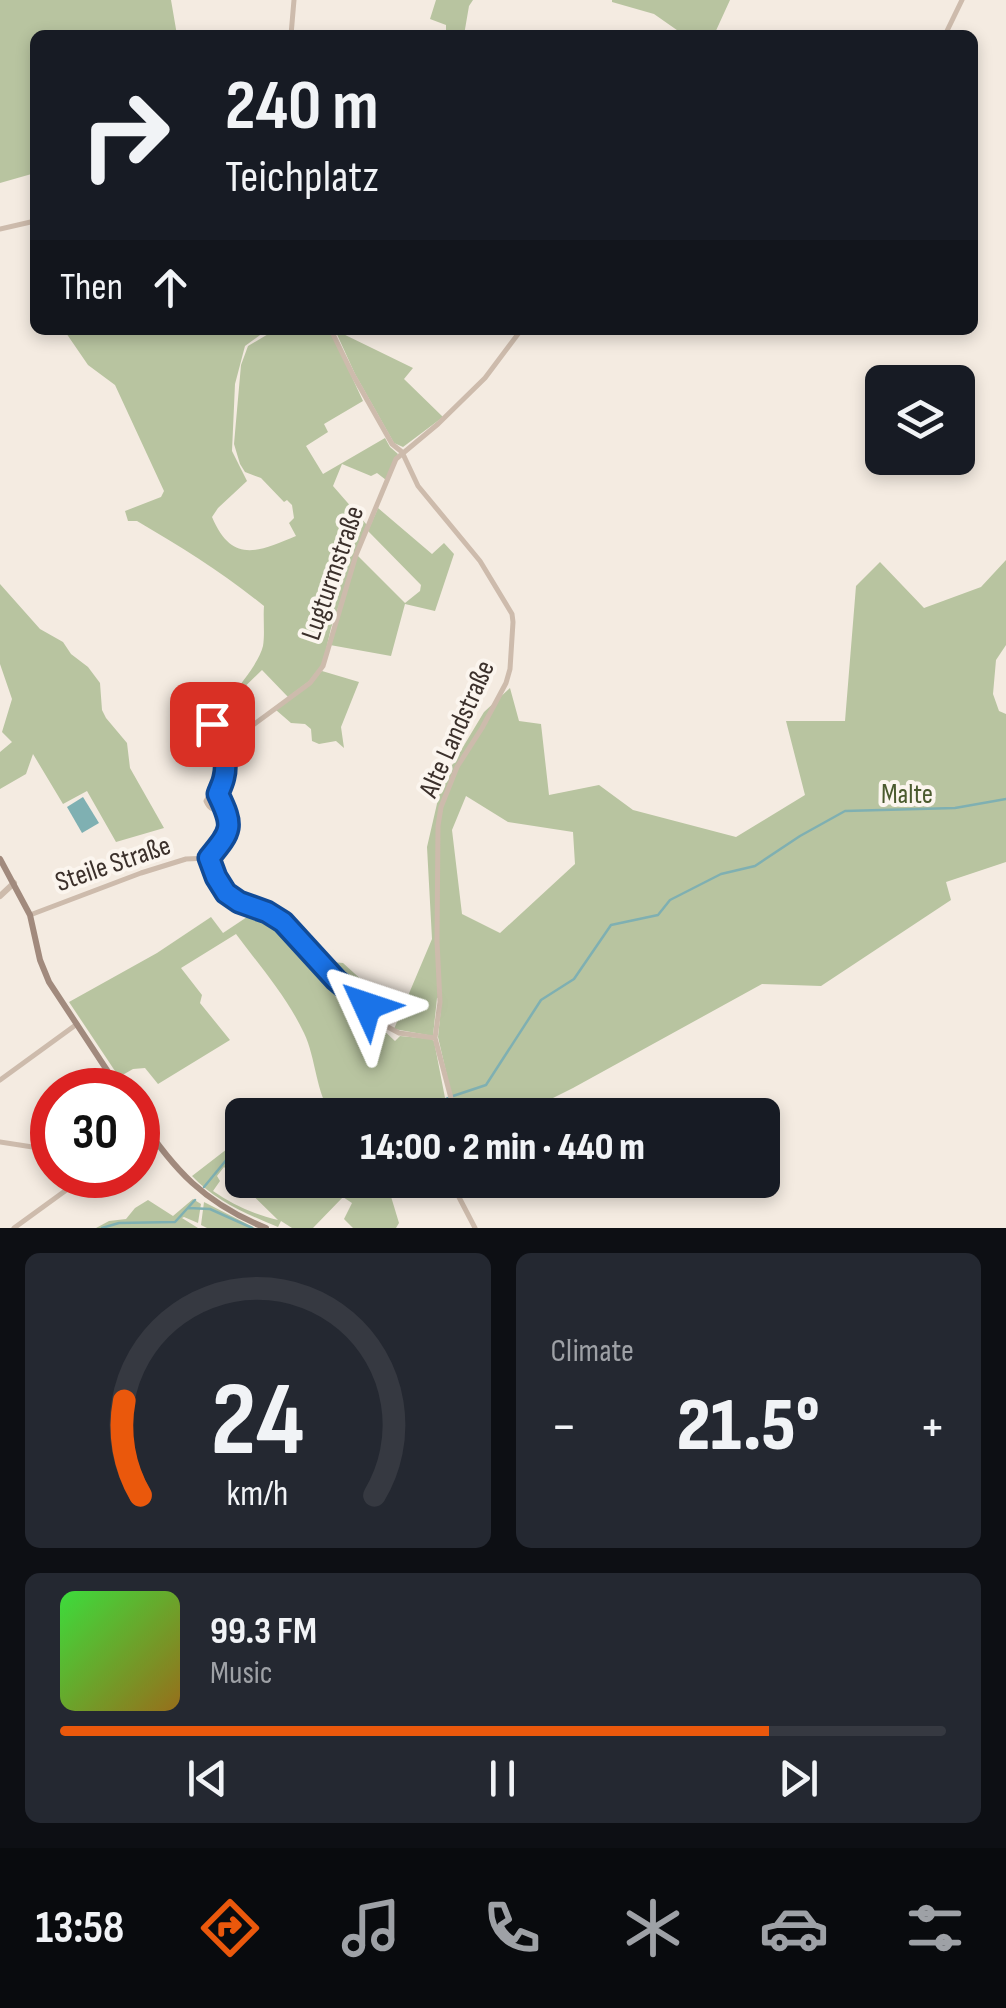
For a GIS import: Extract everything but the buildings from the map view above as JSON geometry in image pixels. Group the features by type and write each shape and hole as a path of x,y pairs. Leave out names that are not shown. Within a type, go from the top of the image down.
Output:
{"main road":[{"path":"0,859 30,915 44,971 106,1068"},
{"path":"160,1148 204,1194 233,1214 266,1228"}],"street":[{"path":"291,30 294,0"},
{"path":"947,30 962,0"},
{"path":"0,229 30,222"},
{"name":"Alte Landstraße","path":"333,335 418,486 480,561 512,614 506,683 457,767 438,826 440,1002 435,1038 450,1098"},
{"path":"402,452 438,424 485,378 517,335"},
{"name":"Lugturmstraße","path":"227,812 219,789 249,729 320,673 356,555 402,452"},
{"path":"212,724 222,749 225,776"},
{"path":"208,798 207,806 227,812 230,824 230,831 209,858 226,893 283,922 336,980 386,1026 399,1033 435,1038"},
{"name":"Steile Straße","path":"30,915 186,859 209,858"},
{"path":"0,896 14,883"},
{"path":"0,1080 77,1024"},
{"path":"0,1142 30,1147"},
{"path":"14,1228 55,1198"},
{"path":"459,1198 475,1228"}],"green space":[{"path":"0,0 171,0 176,30 30,30 30,174 0,183"},
{"path":"436,0 473,0 465,30 446,30 446,25 430,19"},
{"path":"730,0 716,30 677,30 654,14 612,2"},
{"path":"67,335 260,335 245,346 235,384 232,451 247,481 212,517 228,542 237,548 258,549 296,536 289,523 294,518 292,505 261,478 245,472 240,464 234,444 241,365 248,346 267,335 332,335 363,401 324,424 328,432 306,446 323,474 385,438 398,454 386,480 377,473 371,476 342,464 333,486 367,525 331,628 323,663 312,679 288,697 262,670 216,721 204,721 238,687 260,655 264,606 187,551 137,521 128,521 125,511 161,497 164,491 115,385 88,365"},
{"path":"337,335 345,335 413,368 404,379 443,417 403,447 394,443"},
{"path":"378,508 432,554 444,543 454,554 435,611 405,604 391,656 330,645 357,555 405,603 420,591 421,585 368,531"},
{"name":"Malte","path":"1006,560 1006,645 996,660 993,694 999,711 1006,714 1006,862 946,882 951,900 821,986 762,984 553,1098 452,1098 438,1037 442,998 437,998 433,1036 394,1029 432,939 427,847 442,782 484,712 510,688 519,721 541,724 549,795 599,785 633,810 736,837 805,795 786,721 845,721 856,586 880,562 924,608 981,587","holes":["466,796 508,822 573,832 575,864 500,933 462,914 452,830"]},
{"path":"0,584 40,629 63,642 100,683 102,710 127,743 130,768 164,828 116,842 87,791 63,804 33,754 26,774 0,789 0,752 12,742 2,732 12,699 0,664"},
{"path":"322,671 359,682 341,727 344,748 336,741 312,741 311,729 305,724 291,723 276,710"},
{"path":"256,911 282,924 333,983 395,1041 400,1036 434,1041 445,1098 323,1098 308,1043 297,1020 236,934 181,968 202,995 200,1003 230,1040 160,1083 160,1068 113,1068 69,1002 157,953 211,917 223,933"},
{"path":"311,943 332,962 343,963 376,993 369,1004 338,977 309,946"},
{"path":"225,1150 225,1168 217,1176 220,1181 213,1191 244,1209 278,1220 256,1198 342,1198 313,1228 292,1228 281,1221 278,1227 221,1200 192,1176"},
{"path":"344,1198 391,1198 399,1223 396,1228 353,1228 344,1219 352,1203"},
{"path":"193,1199 201,1204 198,1223 182,1218 198,1228 96,1228 126,1219 148,1200 173,1216"},
{"path":"204,1202 255,1228 201,1225"}],"water":[{"path":"83,797 99,823 82,833 67,807"}],"waterway":[{"path":"448,1098 486,1085 541,1000 574,979 611,925 658,915 670,900 721,874 755,866 845,811 955,808 1006,799"},
{"path":"204,1187 225,1162"},
{"path":"102,1228 119,1223 175,1222 195,1200"},
{"path":"188,1208 210,1209 252,1228"}],"route":[{"path":"212,724 225,762 218,794 230,824 228,835 209,858 216,877 234,899 283,922 336,980 367,1006"}]}
